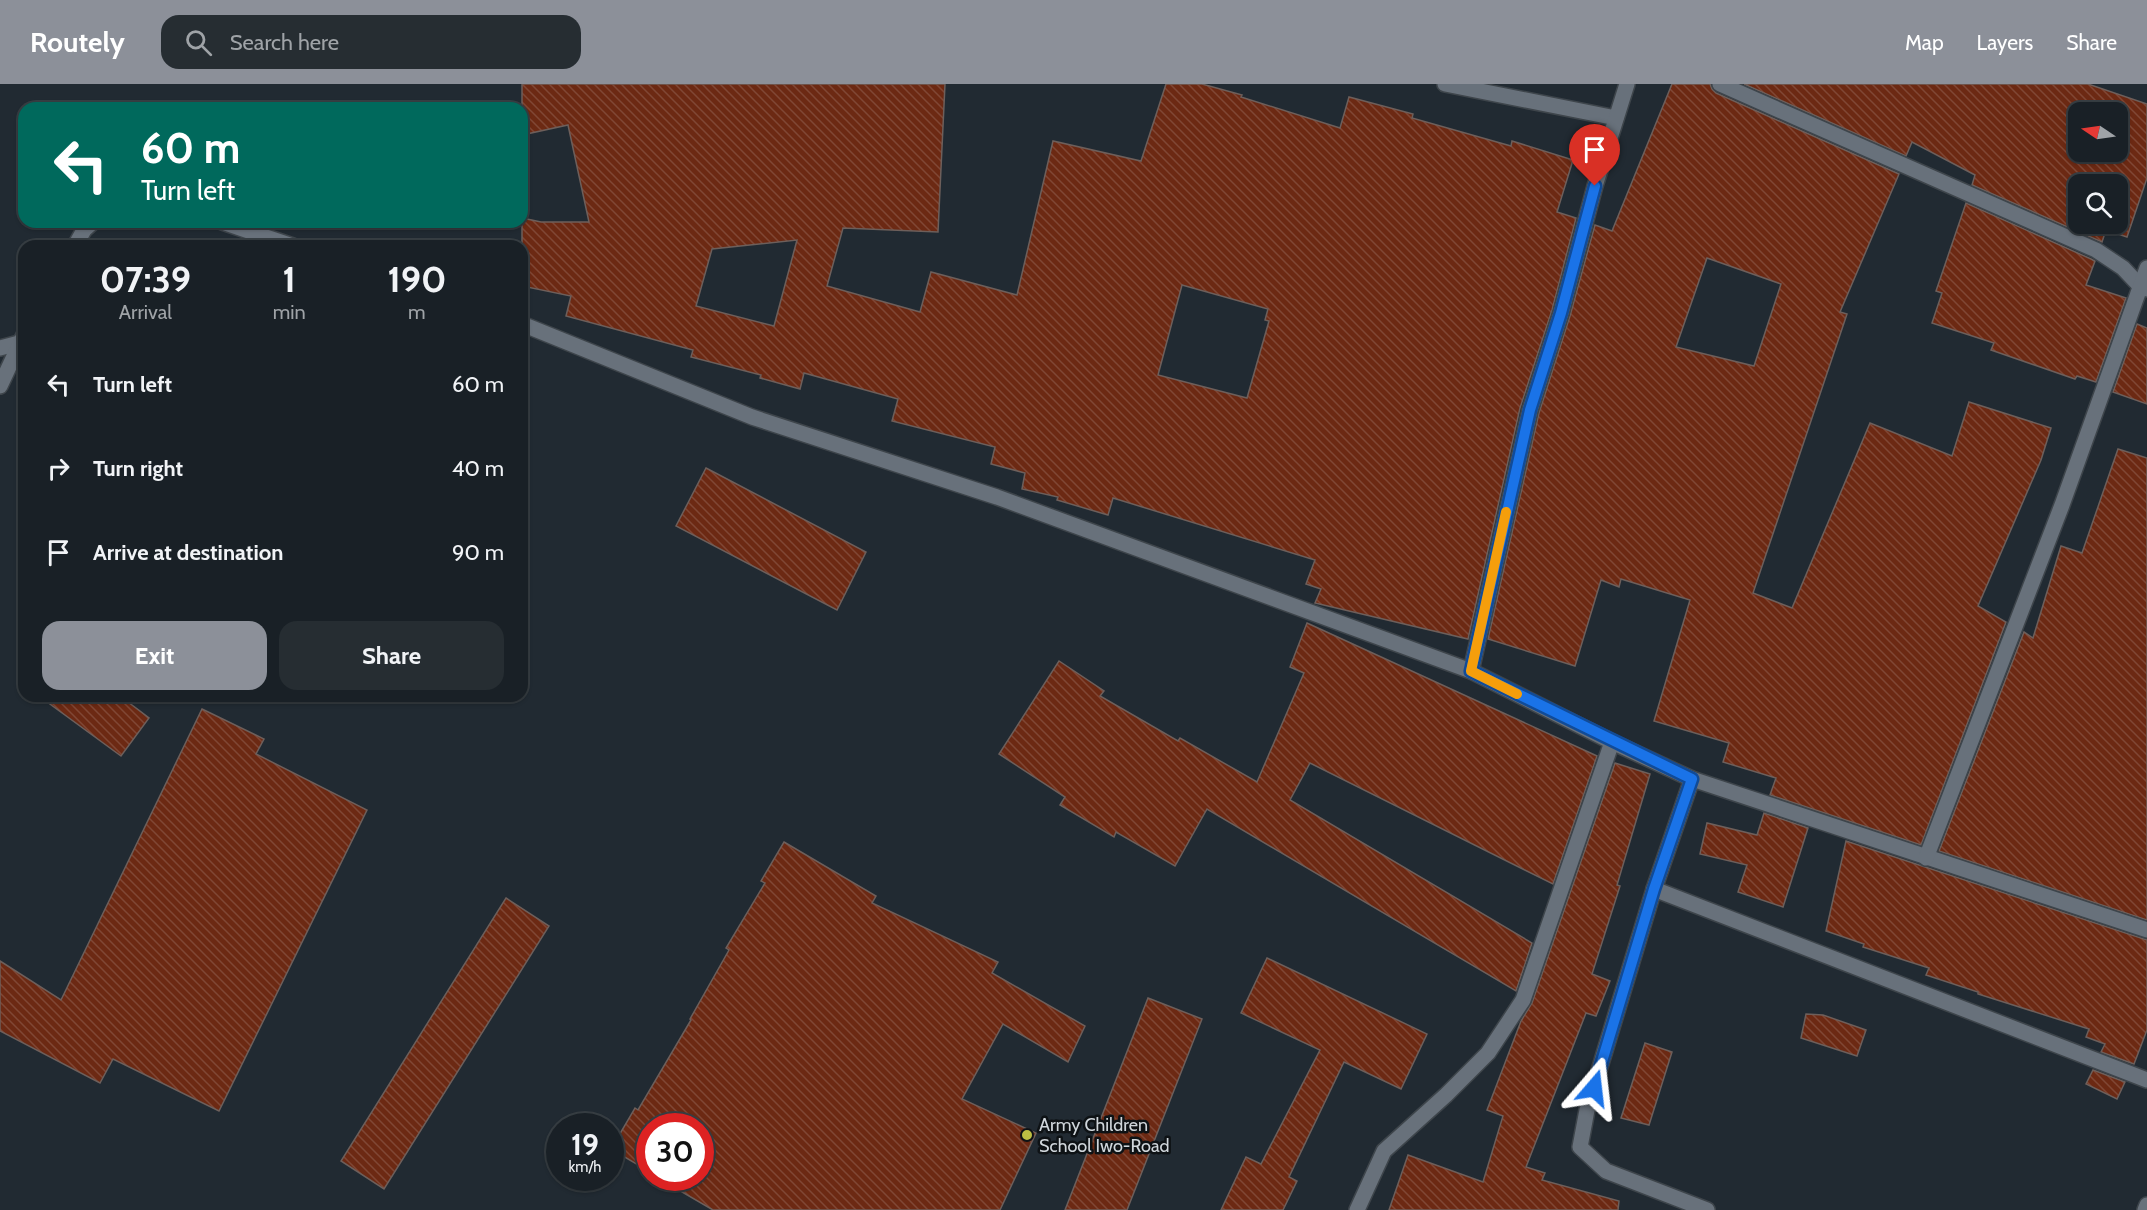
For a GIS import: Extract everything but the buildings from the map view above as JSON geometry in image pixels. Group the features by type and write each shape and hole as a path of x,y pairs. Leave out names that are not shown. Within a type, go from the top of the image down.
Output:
{"street":[{"path":"1445,84 1616,118"},
{"path":"1471,671 1530,410 1561,313 1595,186 1627,84"},
{"path":"1720,84 2096,250 2123,268 2144,288"},
{"path":"240,228 275,240"},
{"path":"1926,858 2144,288 2147,268"},
{"path":"528,326 752,417 997,497 1471,671 1612,742 1692,779 2147,930"},
{"path":"0,348 18,341"},
{"path":"0,386 18,348"},
{"path":"1357,1210 1384,1151 1488,1053 1522,1000 1612,742"},
{"path":"1692,779 1654,889 1587,1110 1580,1147 1606,1171 1707,1210"},
{"path":"1654,889 2147,1080"},
{"path":"2145,1210 2147,1205"}],"slow traffic":[{"path":"1506,512 1471,671 1517,694"}],"place":[{"name":"Army Children School Iwo-Road","path":"1027,1135"}],"route":[{"path":"1594,1088 1654,889 1692,779 1612,742 1471,671 1530,410 1561,313 1595,186"}]}
